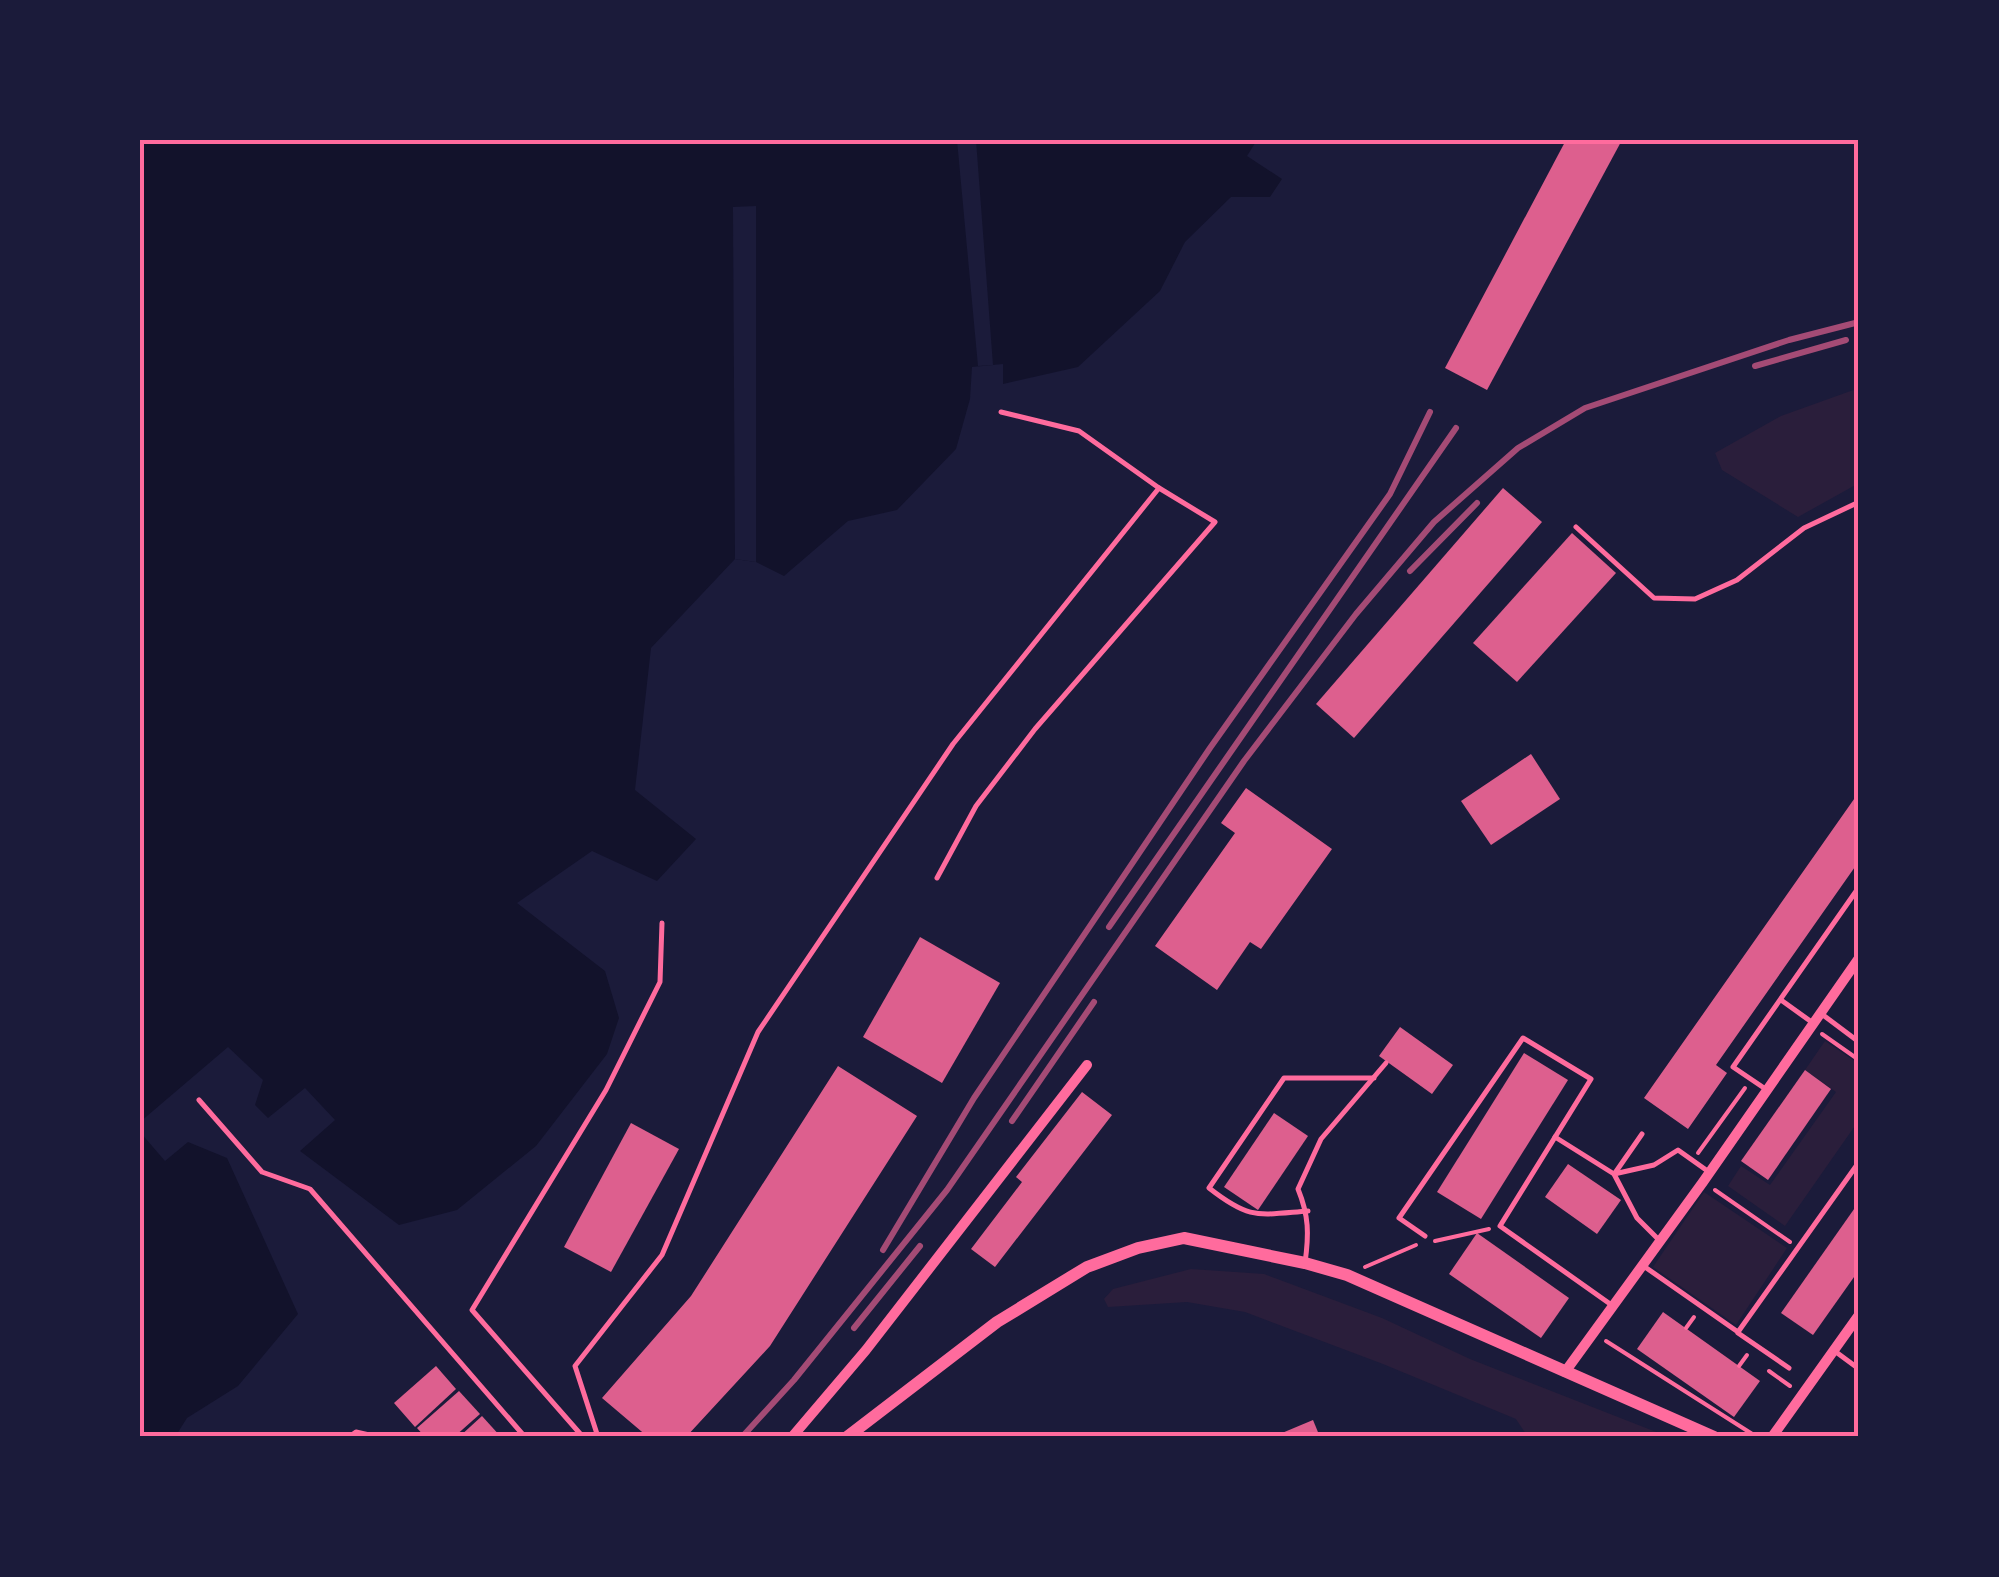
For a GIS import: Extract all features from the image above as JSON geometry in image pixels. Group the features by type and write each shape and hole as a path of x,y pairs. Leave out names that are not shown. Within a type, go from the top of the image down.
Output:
{"street":[{"path":"1565,1372 1818,1023 1859,958"},
{"path":"792,1437 866,1350 1088,1065"},
{"path":"847,1437 997,1322 1087,1267 1138,1248 1184,1238 1347,1275 1714,1437"},
{"path":"1772,1437 1859,1315"}],"lane":[{"path":"937,878 976,806 1034,730 1215,522 1078,431 1001,412"},
{"path":"598,1437 575,1366 662,1255 758,1032 953,744 1159,488"},
{"path":"1576,527 1654,598 1695,599 1736,580 1804,528 1859,502"},
{"path":"1767,1090 1733,1067 1859,887"},
{"path":"583,1437 472,1310 606,1090 660,982 662,923"},
{"path":"1780,1000 1859,1042"},
{"path":"1428,1239 1400,1218 1523,1038 1591,1079 1500,1226 1613,1306"},
{"path":"1306,1263 1310,1228 1298,1189 1321,1139 1386,1063"},
{"path":"1308,1212 1256,1216 1238,1211 1209,1188 1284,1078 1374,1078"},
{"path":"199,1100 262,1172 310,1190 525,1437"},
{"path":"1614,1174 1642,1134"},
{"path":"1556,1137 1614,1174 1637,1218 1660,1241"},
{"path":"1614,1174 1654,1165 1678,1150 1706,1177"},
{"path":"1738,1332 1859,1162"},
{"path":"1642,1265 1789,1368"},
{"path":"1834,1350 1859,1369"},
{"path":"350,1437 356,1432 378,1437"}],"path":[{"path":"1818,1023 1859,1060"},
{"path":"1706,1177 1798,1248"},
{"path":"1428,1239 1500,1226"},
{"path":"1347,1275 1417,1244"},
{"path":"1686,1328 1694,1317"},
{"path":"1594,1332 1757,1437"},
{"path":"1738,1366 1746,1355"}],"shaded area":[{"path":"140,140 1257,140 1247,156 1282,179 1270,197 1231,197 1185,242 1160,291 1078,367 1003,384 1003,364 972,367 970,399 956,449 897,510 848,521 784,576 756,562 735,559 651,648 635,790 696,839 657,881 592,851 517,903 605,971 619,1018 607,1054 536,1146 457,1210 399,1225 300,1151 335,1120 305,1088 268,1118 255,1105 263,1080 228,1047 140,1122"},
{"path":"1859,388 1859,483 1798,517 1722,470 1715,453 1781,416"},
{"path":"1825,1041 1859,1064 1859,1120 1785,1226 1728,1186 1741,1166 1770,1185 1836,1092 1805,1070"},
{"path":"140,1132 165,1161 188,1142 227,1158 298,1314 238,1386 187,1418 175,1437 140,1437"},
{"path":"1704,1192 1787,1248 1736,1325 1653,1267"},
{"path":"1191,1269 1264,1274 1382,1318 1470,1359 1669,1437 1528,1437 1516,1419 1245,1312 1187,1302 1108,1307 1104,1299 1113,1289"}],"pier":[{"path":"957,140 976,140 993,365 978,366"},
{"path":"756,206 756,562 735,559 733,207"}],"building":[{"path":"1566,140 1622,140 1487,390 1445,368"},
{"path":"1503,488 1542,522 1354,738 1316,704"},
{"path":"1572,533 1616,573 1517,682 1473,643"},
{"path":"1531,754 1560,799 1491,845 1461,801"},
{"path":"1246,788 1332,849 1261,949 1250,942 1217,990 1155,946 1235,833 1221,823"},
{"path":"1859,792 1859,865 1716,1065 1727,1073 1688,1129 1644,1098"},
{"path":"920,937 1000,983 942,1083 863,1037"},
{"path":"1400,1027 1453,1065 1432,1094 1379,1056"},
{"path":"1524,1053 1568,1080 1481,1219 1437,1192"},
{"path":"838,1066 917,1116 770,1346 686,1437 648,1437 602,1398 691,1296"},
{"path":"1805,1070 1831,1089 1768,1180 1741,1161"},
{"path":"1082,1092 1112,1115 995,1267 971,1249 1022,1182 1016,1177"},
{"path":"1274,1113 1308,1136 1258,1210 1224,1187"},
{"path":"631,1123 679,1149 611,1272 564,1247"},
{"path":"1568,1164 1621,1200 1597,1234 1545,1197"},
{"path":"1859,1202 1859,1270 1813,1335 1781,1313"},
{"path":"1477,1233 1569,1298 1541,1338 1449,1274"},
{"path":"1663,1312 1760,1381 1734,1417 1637,1349"},
{"path":"436,1366 456,1389 415,1427 394,1403"},
{"path":"459,1391 480,1414 454,1437 425,1437 417,1428"},
{"path":"482,1416 501,1437 459,1437"},
{"path":"1313,1420 1320,1437 1284,1437 1282,1433"}],"railway":[{"path":"742,1437 794,1380 947,1190 1244,761 1356,614 1434,522 1518,448 1585,408 1789,340 1859,322"},
{"path":"1755,366 1846,340"},
{"path":"883,1250 974,1098 1210,748 1390,494 1430,412"},
{"path":"1109,927 1456,428"},
{"path":"1410,571 1477,503"},
{"path":"1012,1121 1094,1002"},
{"path":"854,1328 920,1246"}]}
